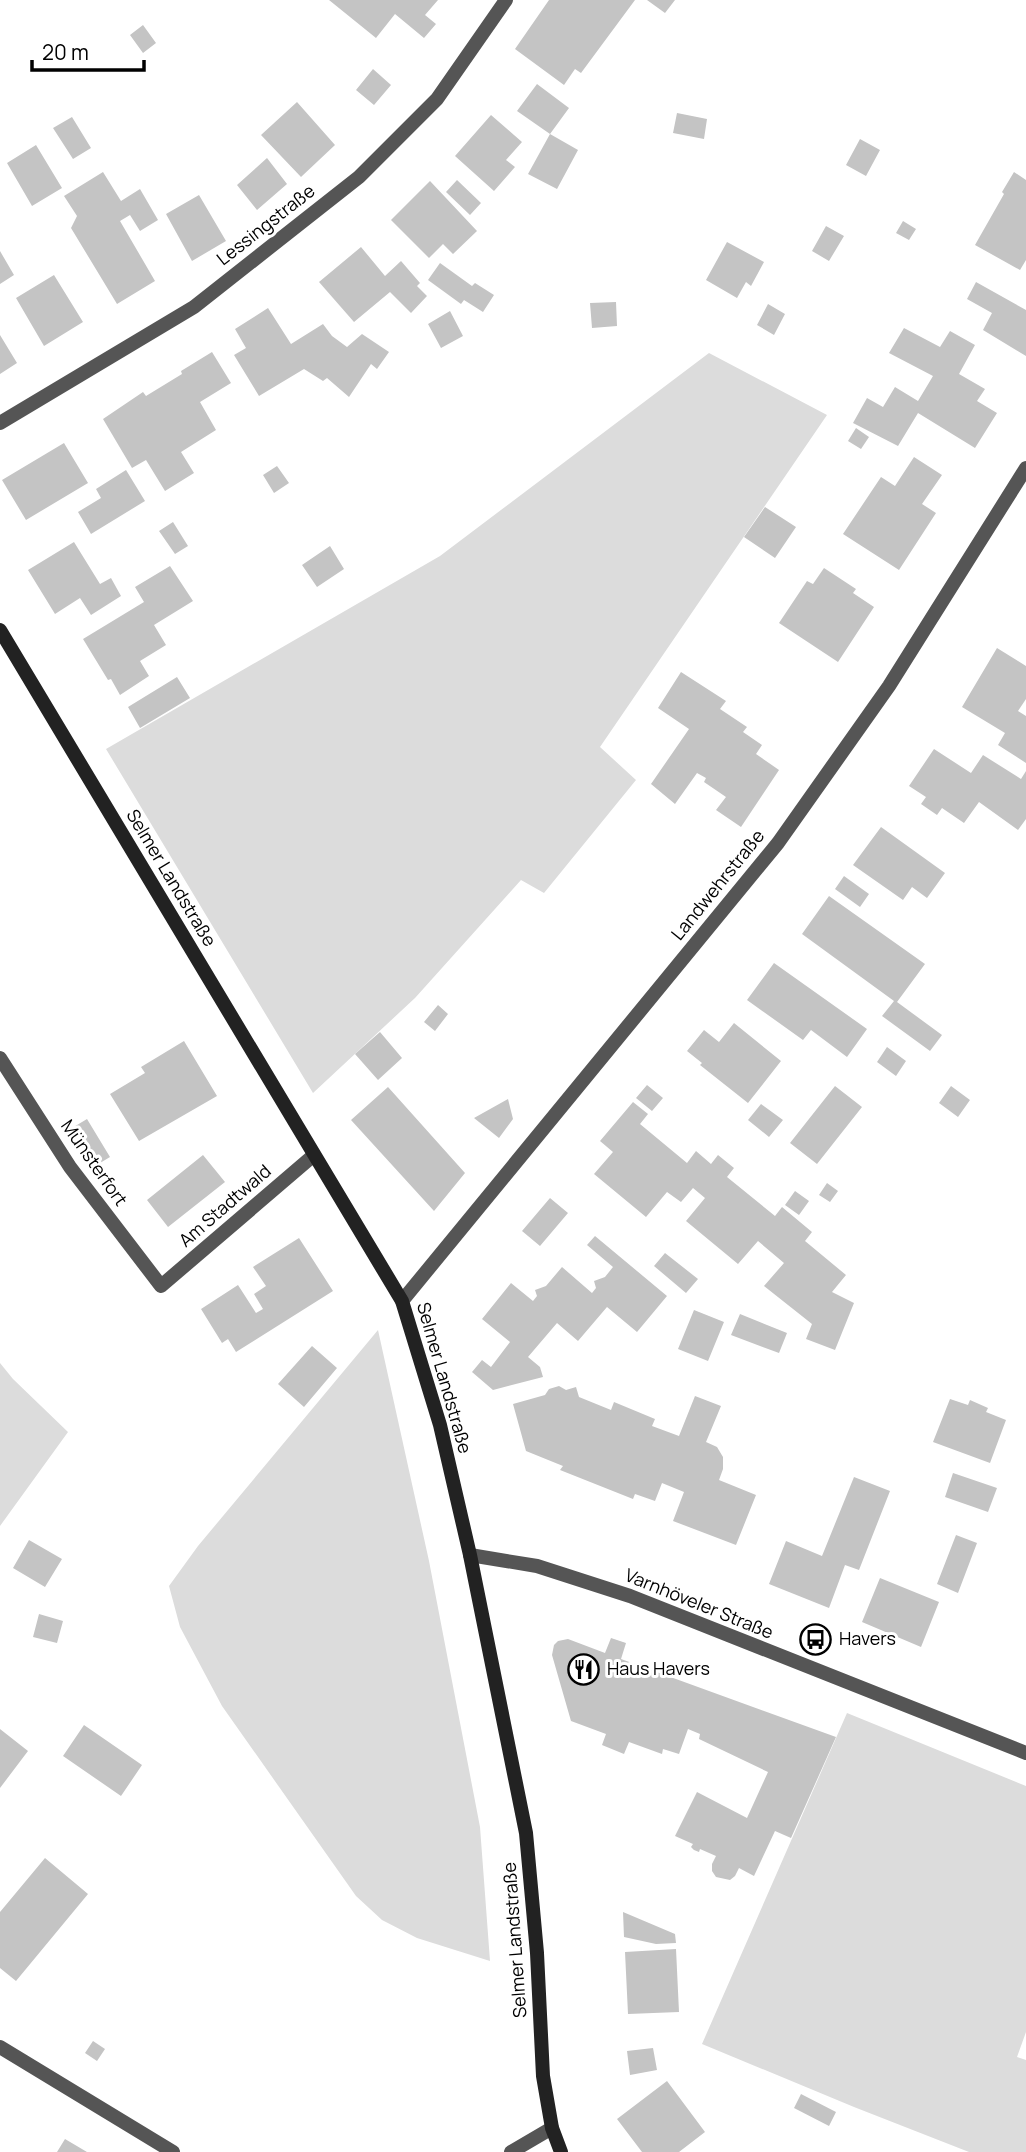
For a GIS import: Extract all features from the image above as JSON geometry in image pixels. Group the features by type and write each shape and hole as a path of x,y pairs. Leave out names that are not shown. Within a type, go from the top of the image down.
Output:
{"main road":[{"name":"Selmer Landstraße","path":"0,630 402,1301 440,1426 470,1555 526,1833 537,1952 543,2076 552,2128 561,2152"}],"street":[{"name":"Lessingstraße","path":"0,423 194,307 359,177 437,99 506,0"},
{"name":"Landwehrstraße","path":"402,1301 778,843 890,686 1026,468"},
{"name":"Münsterfort","path":"0,1058 70,1167 161,1286"},
{"name":"Am Stadtwald","path":"161,1286 314,1155"},
{"name":"Varnhöveler Straße","path":"470,1555 537,1566 630,1596 1026,1753"},
{"path":"0,2047 173,2152"},
{"path":"511,2152 552,2128"}],"shaded area":[{"path":"709,353 827,415 600,747 636,780 544,893 521,880 415,998 313,1093 106,749 440,556"},
{"path":"378,1330 429,1561 480,1827 490,1961 417,1938 382,1920 356,1896 222,1706 180,1627 169,1586 198,1546"},
{"path":"0,1363 68,1432 0,1526"},
{"path":"847,1713 1026,1786 1026,2032 1017,2057 1026,2060 1026,2152 969,2152 702,2044"}],"building":[{"path":"329,0 438,0 425,15 436,24 424,38 395,14 376,38"},
{"path":"549,0 635,0 581,73 575,69 564,85 515,49"},
{"path":"647,0 675,0 665,13"},
{"path":"143,25 156,43 143,53 130,35"},
{"path":"373,69 391,85 374,105 356,90"},
{"path":"537,84 569,108 550,134 517,111"},
{"path":"297,102 335,145 301,177 261,135"},
{"path":"677,113 707,119 704,139 673,133"},
{"path":"491,115 522,142 506,160 515,167 494,191 455,156"},
{"path":"72,117 91,148 73,159 53,128"},
{"path":"550,134 578,150 557,189 528,174"},
{"path":"860,139 880,150 866,176 846,165"},
{"path":"36,145 62,188 32,206 7,163"},
{"path":"267,158 287,184 257,210 237,185"},
{"path":"103,172 121,201 140,189 158,220 140,231 130,215 120,221 155,281 117,304 71,228 77,216 64,196"},
{"path":"1014,172 1026,180 1026,260 1020,270 975,245"},
{"path":"457,180 481,203 470,215 446,192"},
{"path":"430,181 477,231 453,254 443,244 429,258 391,220"},
{"path":"199,195 226,241 192,261 166,214"},
{"path":"903,221 916,229 909,240 896,233"},
{"path":"826,226 844,236 829,261 812,251"},
{"path":"727,242 764,262 751,286 746,282 737,298 706,280"},
{"path":"361,247 385,276 401,261 420,283 417,286 427,296 411,313 390,292 354,322 319,282"},
{"path":"0,251 14,275 0,284"},
{"path":"440,263 472,286 475,283 494,295 483,312 464,300 461,304 428,280"},
{"path":"54,275 83,322 44,346 16,298"},
{"path":"976,282 1026,310 1026,356 983,330 992,313 967,299"},
{"path":"616,302 617,326 592,328 590,303"},
{"path":"768,304 785,314 774,335 757,325"},
{"path":"268,308 291,344 323,324 332,336 347,347 362,334 389,352 377,369 371,364 349,397 327,378 323,381 304,369 259,396 234,355 246,348 235,329"},
{"path":"450,311 463,336 441,348 428,324"},
{"path":"904,328 940,347 950,331 975,345 959,374 985,389 977,401 997,413 975,448 918,413 898,446 853,423 867,398 883,407 895,387 918,401 933,376 889,353"},
{"path":"0,335 17,363 0,374"},
{"path":"212,352 231,383 200,402 216,430 181,452 194,473 165,491 146,460 132,468 103,419 143,392 146,396 182,374 181,371"},
{"path":"856,428 869,437 861,449 848,441"},
{"path":"64,443 88,483 26,520 2,480"},
{"path":"914,457 942,475 922,504 936,513 899,570 843,534 881,477 895,486"},
{"path":"277,466 289,483 274,493 263,475"},
{"path":"126,470 145,501 91,534 78,512 101,498 96,489"},
{"path":"765,507 796,527 775,558 744,537"},
{"path":"173,522 188,546 175,554 159,531"},
{"path":"74,542 100,584 111,578 121,596 91,615 80,598 55,614 28,570"},
{"path":"330,546 344,569 317,587 302,565"},
{"path":"170,566 193,601 154,625 166,645 140,661 149,676 120,695 83,639 144,602 135,587"},
{"path":"824,568 856,589 853,593 874,607 838,662 779,623 807,581 813,584"},
{"path":"997,648 1026,666 1026,699 1018,711 1026,716 1026,763 998,745 1005,733 962,707"},
{"path":"681,672 726,701 720,709 747,727 743,732 762,745 756,754 779,770 741,827 716,810 726,797 704,782 706,778 697,773 675,804 651,784 689,729 658,708"},
{"path":"177,677 190,698 140,728 128,707"},
{"path":"934,749 971,773 983,755 1021,779 1026,771 1026,819 1018,830 979,802 964,823 942,808 937,815 921,804 926,797 909,786"},
{"path":"881,827 945,873 927,898 912,887 903,900 853,865"},
{"path":"844,876 869,894 860,907 835,889"},
{"path":"829,896 925,964 897,1002 942,1035 930,1051 882,1016 894,1001 802,934"},
{"path":"774,963 867,1029 847,1057 811,1030 803,1040 747,1000"},
{"path":"438,1005 448,1014 435,1031 424,1022"},
{"path":"734,1023 781,1061 748,1103 700,1065 702,1063 687,1051 704,1030 719,1042"},
{"path":"380,1032 402,1058 378,1080 355,1054"},
{"path":"184,1041 217,1096 139,1141 110,1094 145,1073 141,1067"},
{"path":"887,1047 906,1061 896,1076 877,1062"},
{"path":"647,1085 663,1098 652,1111 636,1098"},
{"path":"835,1086 862,1107 817,1164 790,1143"},
{"path":"951,1086 970,1100 958,1117 939,1103"},
{"path":"388,1087 465,1173 434,1211 351,1120"},
{"path":"508,1099 513,1119 499,1138 474,1118"},
{"path":"633,1102 648,1114 640,1124 687,1163 696,1151 711,1164 718,1155 734,1168 727,1177 775,1216 782,1207 812,1232 805,1241 846,1275 832,1292 854,1303 835,1350 806,1339 812,1324 764,1286 784,1263 758,1241 738,1264 686,1221 705,1198 693,1188 681,1202 667,1192 646,1217 594,1174 613,1152 600,1141"},
{"path":"761,1104 783,1120 769,1137 748,1120"},
{"path":"87,1119 110,1157 95,1166 72,1128"},
{"path":"203,1155 225,1182 168,1227 147,1200"},
{"path":"827,1183 838,1191 830,1202 819,1195"},
{"path":"795,1191 809,1201 799,1215 785,1205"},
{"path":"550,1198 568,1213 540,1246 522,1231"},
{"path":"595,1236 667,1296 637,1332 607,1307 578,1341 557,1323 528,1357 540,1367 543,1377 493,1390 472,1372 482,1360 491,1367 510,1342 482,1319 511,1283 533,1301 537,1296 535,1290 546,1286 562,1267 592,1293 596,1288 594,1281 605,1277 613,1267 587,1245"},
{"path":"299,1238 333,1291 236,1352 228,1339 222,1343 201,1309 238,1285 256,1313 263,1309 254,1294 266,1286 253,1267"},
{"path":"665,1253 698,1279 686,1293 654,1266"},
{"path":"694,1310 724,1322 708,1361 678,1349"},
{"path":"740,1314 787,1333 779,1353 731,1335"},
{"path":"312,1346 337,1368 304,1407 278,1384"},
{"path":"559,1386 566,1390 576,1387 579,1397 611,1410 614,1402 655,1419 652,1426 679,1436 695,1396 721,1406 706,1442 717,1447 723,1457 719,1480 756,1495 736,1545 673,1521 684,1492 662,1483 655,1501 635,1494 633,1499 560,1470 563,1466 526,1451 513,1404 545,1395 549,1389"},
{"path":"950,1399 968,1405 970,1400 988,1408 986,1412 1006,1420 990,1463 933,1442"},
{"path":"953,1473 997,1488 988,1512 945,1497"},
{"path":"854,1477 890,1491 859,1570 845,1565 829,1608 769,1584 786,1541 822,1556"},
{"path":"956,1535 977,1543 958,1593 937,1584"},
{"path":"29,1540 62,1559 45,1587 13,1568"},
{"path":"880,1578 939,1602 921,1647 862,1622"},
{"path":"39,1614 63,1621 57,1643 33,1637"},
{"path":"611,1638 626,1643 621,1659 836,1737 791,1838 775,1831 754,1876 739,1868 730,1880 716,1877 712,1864 716,1856 700,1849 699,1852 694,1850 691,1847 693,1844 675,1836 697,1792 747,1818 768,1772 699,1739 700,1734 688,1729 679,1754 663,1749 662,1754 629,1742 624,1754 602,1745 606,1734 571,1721 552,1655 554,1645 558,1641 568,1639 605,1653"},
{"path":"84,1725 142,1765 121,1796 63,1756"},
{"path":"0,1729 28,1751 0,1788"},
{"path":"45,1858 88,1894 16,1981 0,1968 0,1912"},
{"path":"623,1912 675,1934 676,1943 656,1944 624,1937"},
{"path":"676,1949 679,2012 628,2014 625,1952"},
{"path":"93,2041 105,2049 97,2061 85,2053"},
{"path":"653,2048 657,2070 630,2075 627,2051"},
{"path":"667,2081 705,2132 679,2152 642,2152 617,2119"},
{"path":"801,2094 836,2112 829,2126 794,2108"},
{"path":"65,2139 87,2152 57,2152"}],"place":[{"name":"Havers","path":"816,1639"},
{"name":"Haus Havers","path":"584,1669"}]}
